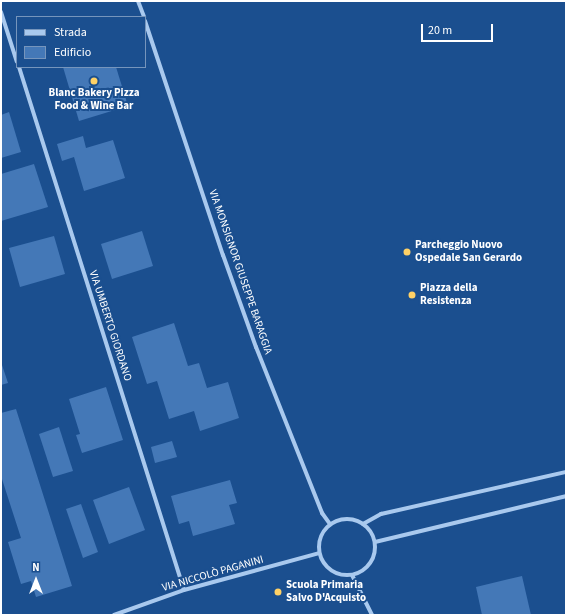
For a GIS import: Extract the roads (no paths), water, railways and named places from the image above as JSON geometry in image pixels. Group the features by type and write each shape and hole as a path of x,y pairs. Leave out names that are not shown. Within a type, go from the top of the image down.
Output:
{"street":[{"path":"138,1 144,16"},
{"path":"1,12 16,59"},
{"name":"VIA MONSIGNOR GIUSEPPE BARAGGIA","path":"146,24 223,255 254,340 322,513 330,524"},
{"name":"VIA UMBERTO GIORDANO","path":"18,68 184,590"},
{"path":"363,524 381,514 566,472"},
{"path":"375,542 566,496"},
{"path":"342,519 351,519 363,524 372,533 375,542 374,557 366,568 352,575 337,574 328,569 322,562 319,553 319,541 323,532 330,524 342,519"},
{"name":"VIA NICCOLÒ PAGANINI","path":"114,615 184,590 319,553"},
{"path":"352,575 372,615"}],"place":[{"name":"Blanc Bakery Pizza Food & Wine Bar","path":"94,81"},
{"name":"Parcheggio Nuovo Ospedale San Gerardo","path":"407,252"},
{"name":"Piazza della Resistenza","path":"412,295"},
{"name":"Scuola Primaria Salvo D'Acquisto","path":"278,592"}]}
